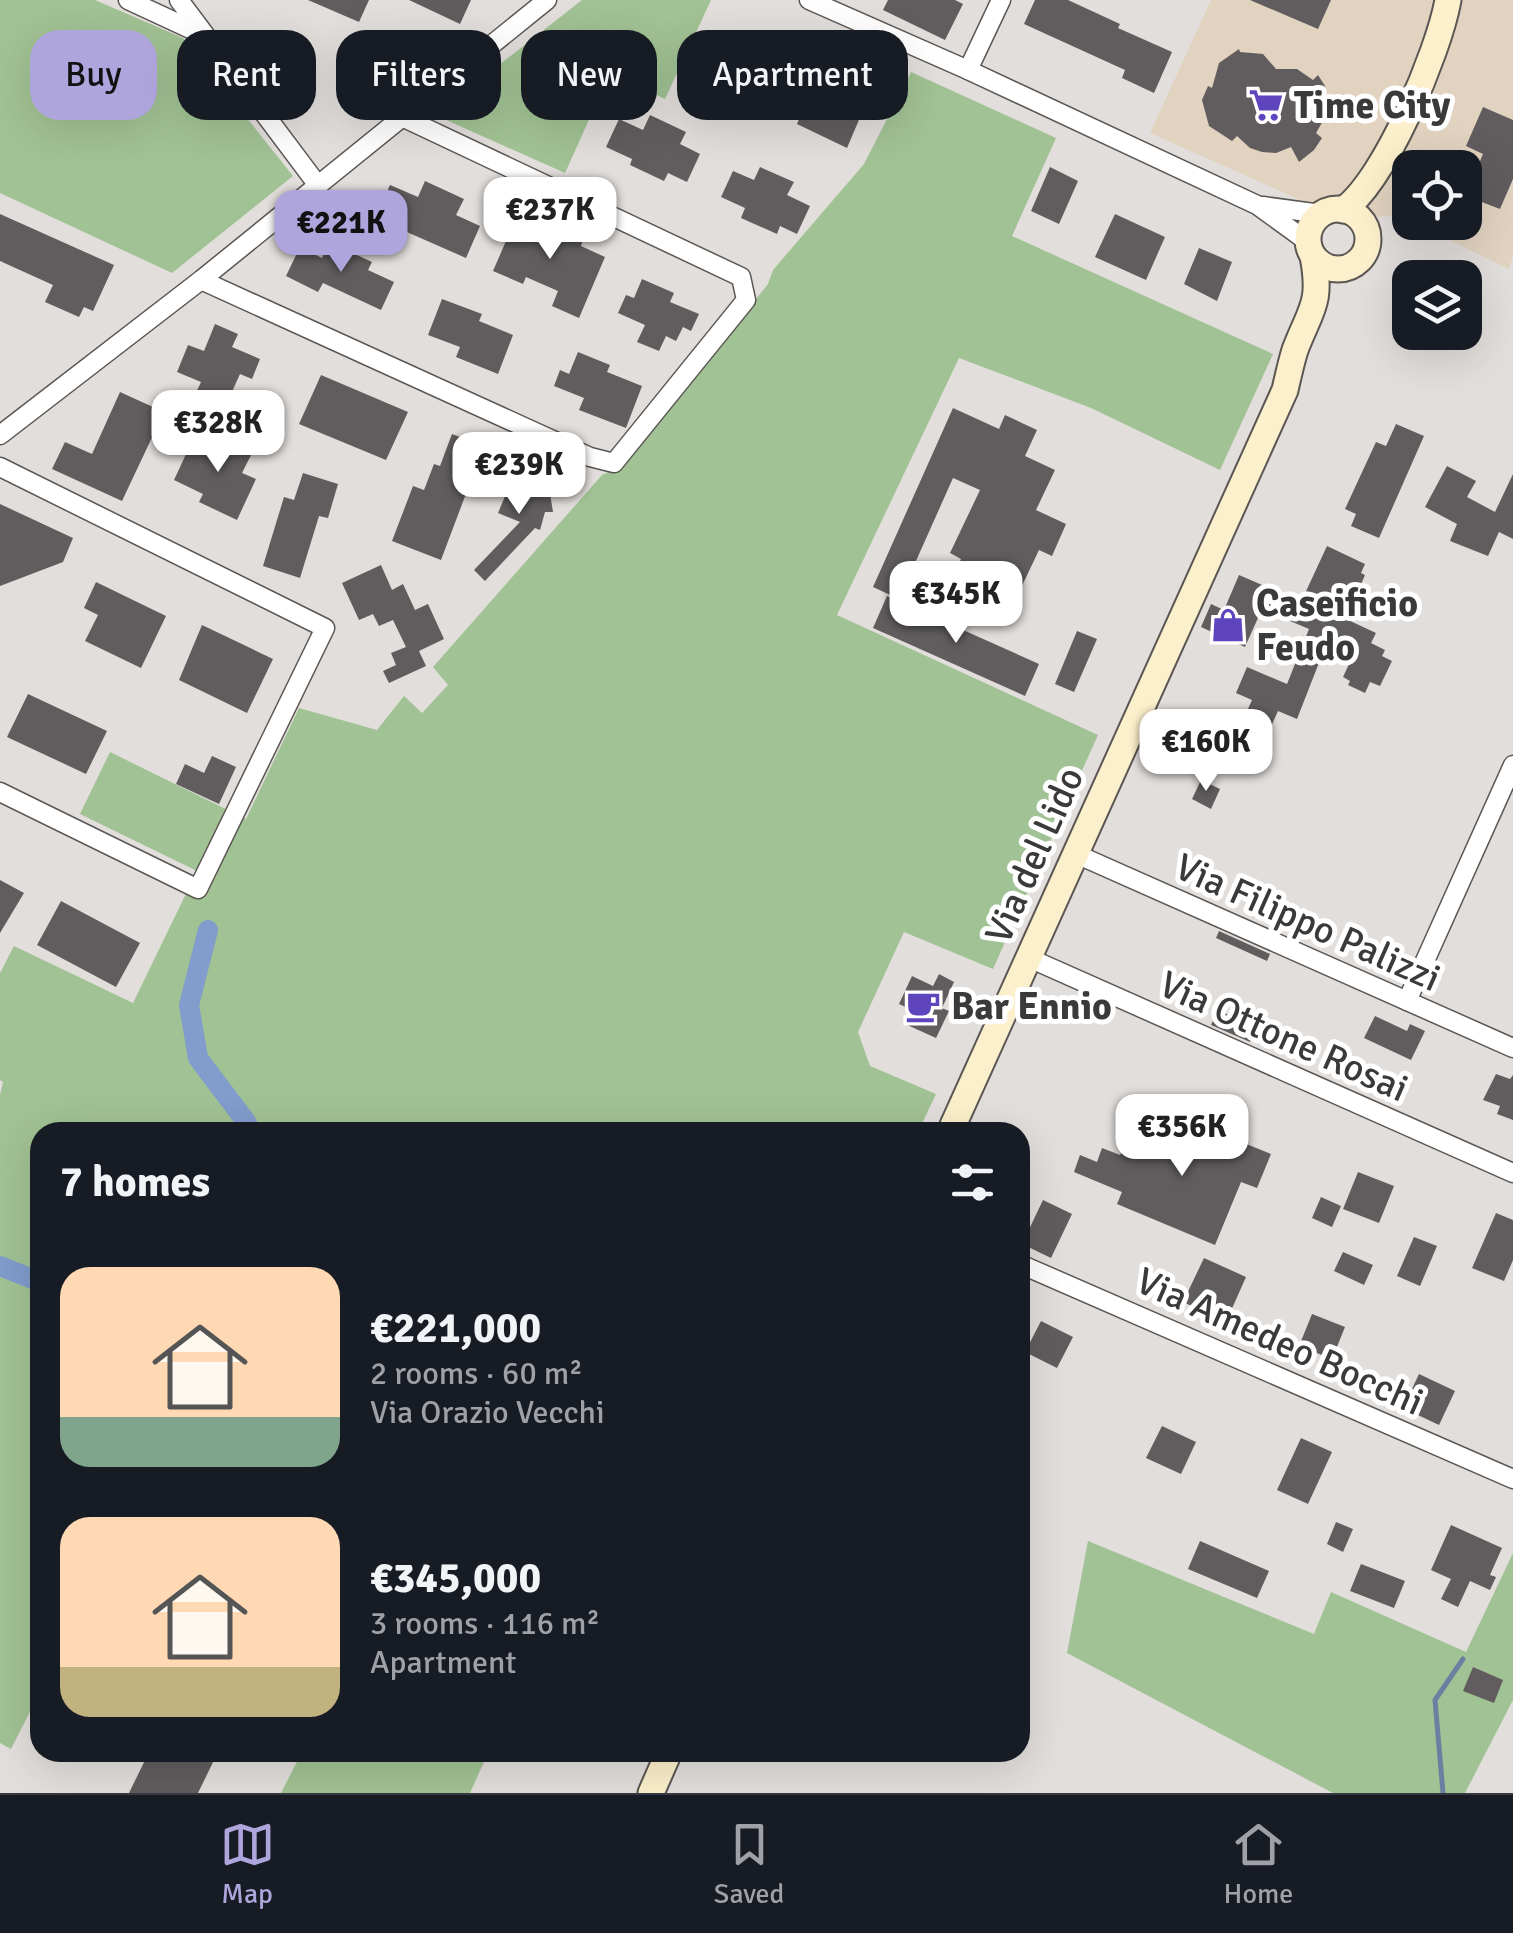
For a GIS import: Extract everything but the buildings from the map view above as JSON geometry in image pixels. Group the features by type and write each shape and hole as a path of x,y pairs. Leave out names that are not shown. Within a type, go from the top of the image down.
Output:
{"main road":[{"path":"1381,167 1365,228 1366,250 1350,267 1330,268 1310,249 1310,226 1354,202 1381,167 1432,54 1448,0"},
{"path":"1432,54 1467,0"},
{"path":"1332,212 1360,219 1365,228"},
{"name":"Via del Lido","path":"955,1122 1285,390 1295,351 1316,304 1318,282 1310,249"},
{"name":"Via del Lido","path":"1285,390 1318,342 1335,289 1350,267"},
{"path":"651,1793 665,1762"}],"street":[{"path":"128,0 191,30"},
{"path":"178,0 200,30"},
{"path":"501,36 547,0"},
{"path":"809,0 1258,205 1310,249"},
{"path":"968,70 1000,0"},
{"path":"268,120 317,184"},
{"path":"0,434 201,280 395,120"},
{"path":"201,280 590,457 614,463 746,300 741,277 408,120"},
{"path":"1258,205 1332,212"},
{"path":"0,467 325,628 198,889 0,792"},
{"path":"1407,1001 1513,765"},
{"name":"Via Filippo Palizzi","path":"1076,854 1513,1048"},
{"name":"Via Ottone Rosai","path":"1029,958 1513,1174"},
{"name":"Via Amedeo Bocchi","path":"1030,1268 1513,1479"}],"shaded area":[{"path":"1211,0 1513,0 1513,257 1509,269 1449,240 1482,240 1482,150 1392,150 1392,216 1341,218 1150,133"}],"green space":[{"path":"0,0 95,0 177,35 177,120 248,120 293,176 172,273 0,193"},
{"path":"582,0 711,0 697,30 677,30 677,73 665,99 657,95 657,30 544,30"},
{"path":"521,48 521,120 589,120 565,173 446,120 501,120 501,63"},
{"path":"911,72 1056,138 1012,236 1273,354 1220,470 1091,408 959,358 837,615 1098,735 993,969 904,932 858,1032 870,1066 936,1094 923,1122 30,1122 30,1712 11,1749 0,1743 0,973 14,946 133,1003 197,871 80,814 110,752 246,819 299,708 377,730 404,696 422,713 448,685 433,667 602,475 625,464 768,284 773,270 864,164 886,120 908,120"},
{"path":"1088,1541 1314,1634 1331,1592 1466,1652 1513,1553 1513,1700 1465,1793 1333,1793 1067,1653"},
{"path":"297,1762 484,1762 470,1793 281,1793"}],"waterway":[{"path":"208,930 189,1005 198,1058 246,1122"},
{"path":"0,1266 30,1278"},
{"path":"1443,1793 1435,1700 1463,1659"}],"place":[{"name":"Time City","path":"1266,105"},
{"name":"Caseificio Feudo","path":"1228,625"},
{"name":"Bar Ennio","path":"923,1006"}]}
